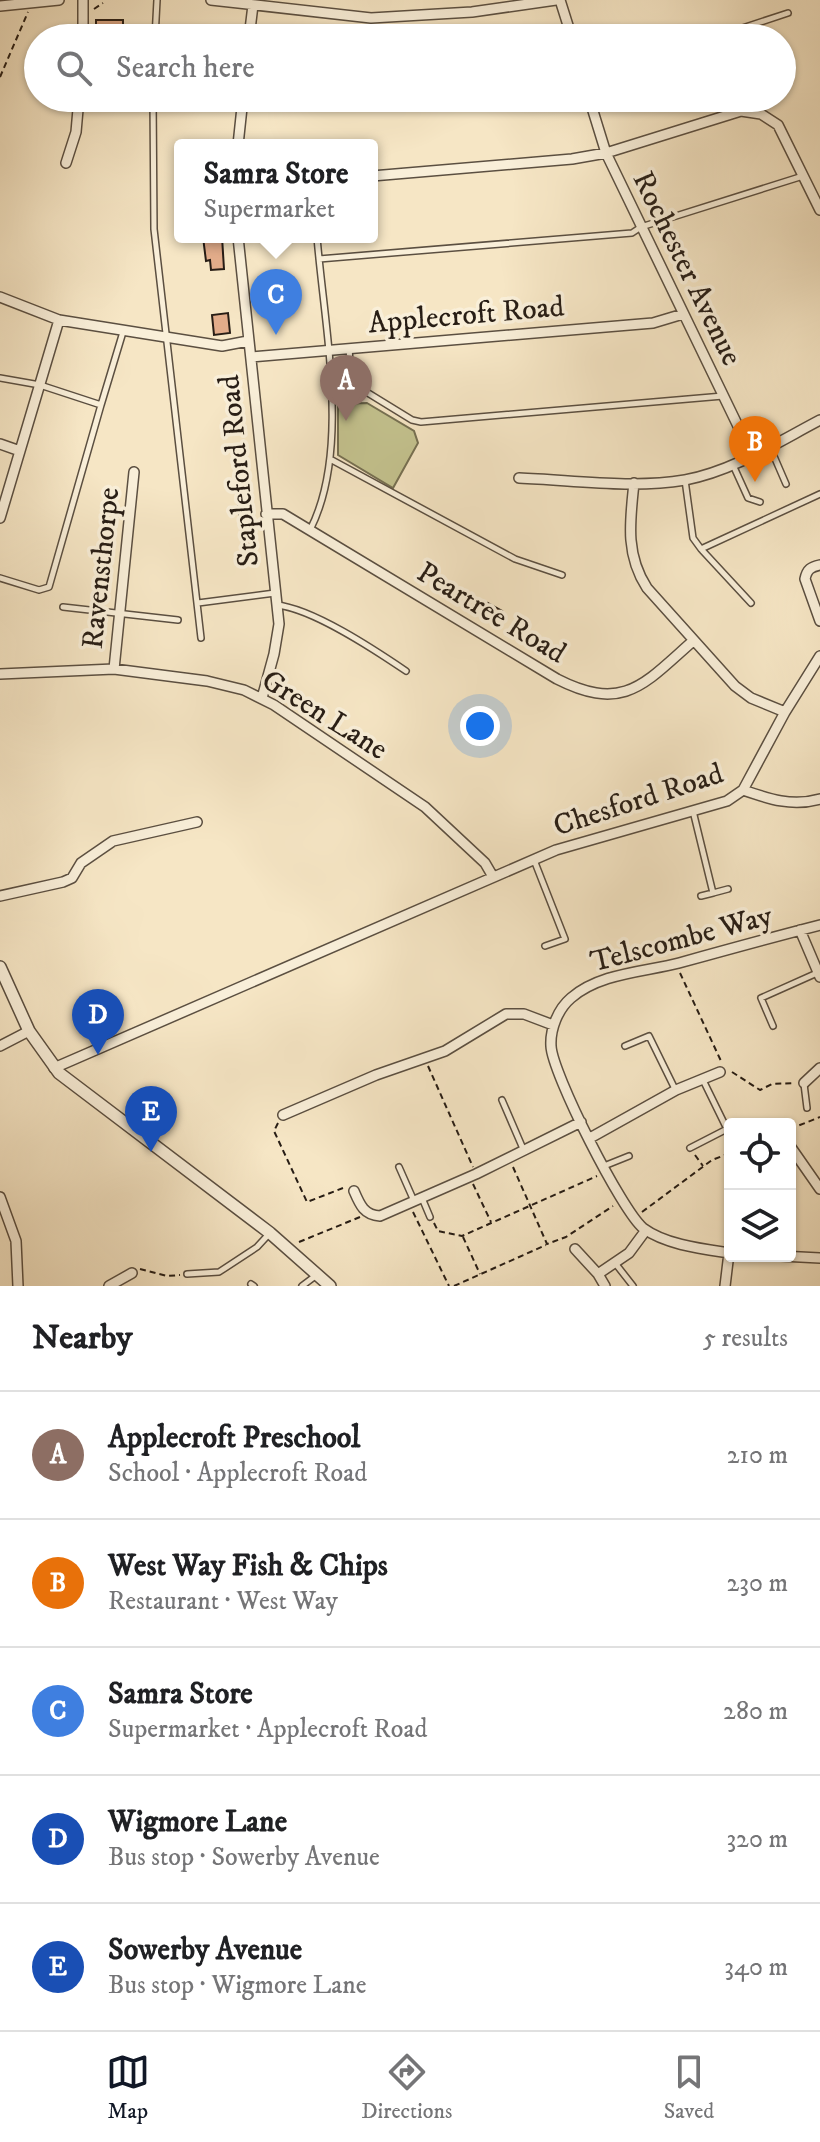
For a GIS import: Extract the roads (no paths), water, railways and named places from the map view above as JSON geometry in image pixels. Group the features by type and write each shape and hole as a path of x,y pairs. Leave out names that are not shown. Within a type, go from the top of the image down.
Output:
{"street":[{"path":"0,6 59,0"},
{"path":"83,0 83,24"},
{"path":"211,0 253,5 299,5 371,18 558,0 567,24"},
{"path":"251,24 253,5"},
{"path":"66,163 76,132 78,112"},
{"path":"239,139 242,112"},
{"name":"Rochester Avenue","path":"593,112 606,153 752,455"},
{"path":"378,175 572,159 606,153 738,112"},
{"path":"748,112 761,114 778,125 820,210"},
{"name":"Stapleford Road","path":"239,243 278,635 262,698"},
{"path":"0,297 59,320 123,332 222,346 248,341"},
{"name":"Applecroft Road","path":"251,357 653,323 683,314"},
{"path":"0,518 59,320"},
{"path":"519,478 634,483 685,480 732,464 820,420"},
{"path":"0,444 20,451"},
{"name":"Ravensthorpe","path":"114,669 134,472"},
{"path":"634,483 629,535 632,557 639,575 735,686 751,698 785,712"},
{"name":"Peartree Road","path":"266,514 283,514 557,679 585,692 605,695 632,690 693,641"},
{"path":"820,565 811,567 805,579 820,621"},
{"name":"Chesford Road","path":"54,1068 492,875 556,850 727,801 743,790 785,712 820,656"},
{"name":"Green Lane","path":"0,674 114,669 226,684 262,698 425,807 485,863 492,875"},
{"path":"743,790 778,802 820,799"},
{"path":"0,896 72,878 81,863 113,841 197,822"},
{"name":"Telscombe Way","path":"553,1025 568,1000 591,983 820,925"},
{"path":"800,930 819,974"},
{"path":"0,967 29,1031 54,1068 270,1233 319,1273 330,1286"},
{"path":"283,1115 376,1075 445,1051 506,1014 524,1014 553,1025 550,1045 553,1066 604,1170 633,1219 646,1230 682,1244 724,1252"},
{"path":"0,1046 29,1031"},
{"path":"804,1083 820,1068"},
{"path":"590,1138 676,1090 720,1072"},
{"path":"354,1191 368,1214 380,1216 581,1122"},
{"path":"796,1155 820,1189"},
{"path":"0,1197 16,1241 18,1286"},
{"path":"598,1274 636,1246 646,1230"},
{"path":"575,1249 605,1286"},
{"path":"796,1257 820,1258"},
{"path":"725,1286 729,1262"},
{"path":"109,1286 132,1273"}],"lane":[{"path":"156,24 157,0"},
{"path":"755,24 788,13"},
{"path":"153,112 154,229 201,638"},
{"path":"319,259 632,233 641,227 803,176"},
{"path":"310,531 321,509 330,459 329,349 318,243"},
{"path":"0,578 39,590 49,587 123,332"},
{"path":"349,347 351,377 355,385 412,420 421,422 723,396"},
{"path":"0,378 40,385 101,405"},
{"path":"770,447 786,484"},
{"path":"330,459 515,559 562,575"},
{"path":"732,464 748,498 760,502"},
{"path":"685,480 693,538 751,603"},
{"path":"701,549 820,494"},
{"path":"198,603 275,593"},
{"path":"276,605 287,606 338,630 406,671"},
{"path":"63,607 178,620"},
{"path":"693,810 713,893"},
{"path":"534,859 565,939 545,946"},
{"path":"701,896 728,889"},
{"path":"773,1026 761,998 819,974"},
{"path":"625,1046 649,1036 676,1090"},
{"path":"690,1148 727,1129 703,1080"},
{"path":"804,1083 807,1108"},
{"path":"502,1100 524,1151"},
{"path":"604,1170 629,1156"},
{"path":"399,1167 415,1201 430,1217"},
{"path":"187,1274 219,1272 257,1247 270,1233"},
{"path":"615,1263 633,1286"},
{"path":"302,1286 319,1273"}],"place":[{"name":"Samra Store","path":"276,335"},
{"name":"Applecroft Preschool","path":"346,421"},
{"name":"West Way Fish & Chips","path":"755,482"},
{"name":"Wigmore Lane","path":"98,1055"},
{"name":"Sowerby Avenue","path":"151,1152"}]}
